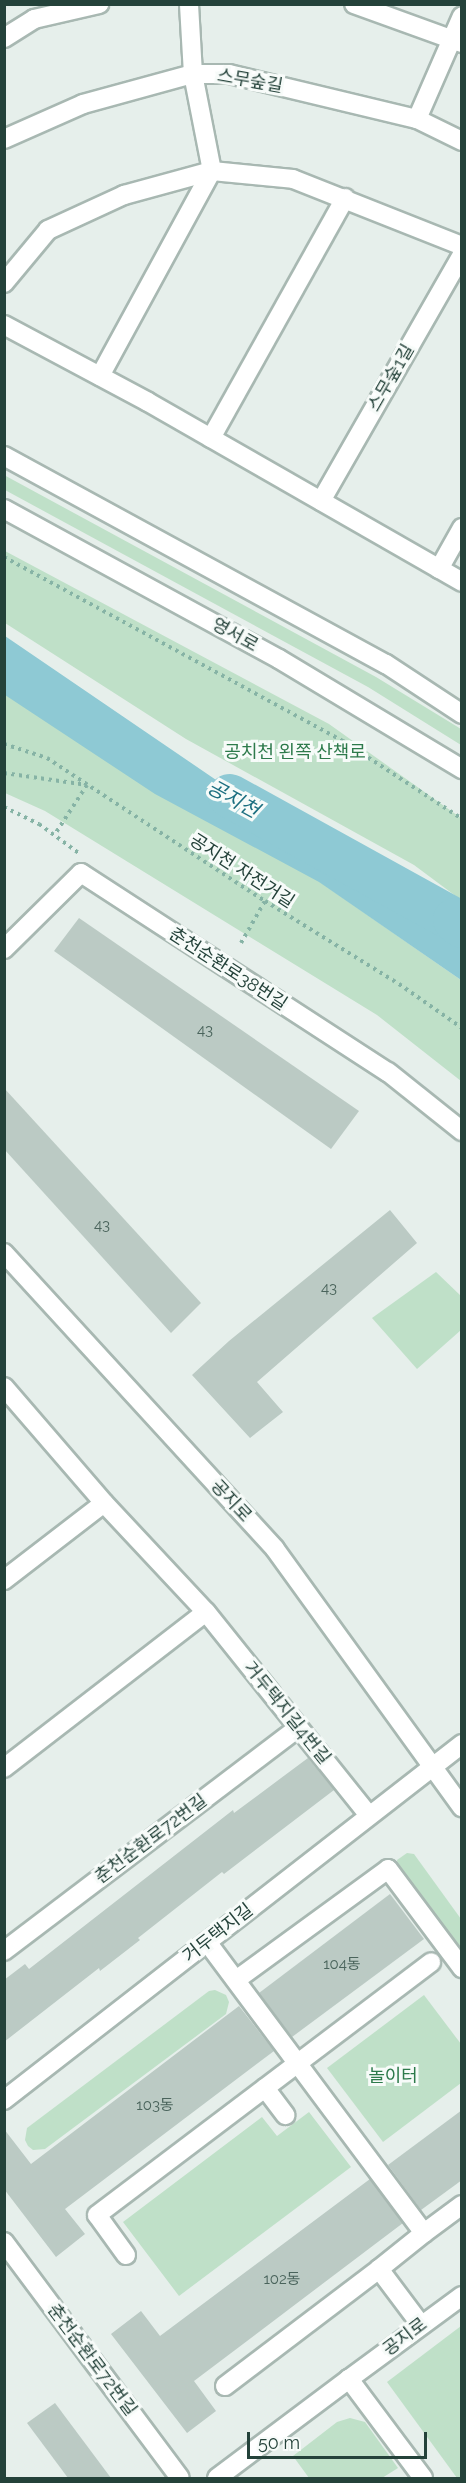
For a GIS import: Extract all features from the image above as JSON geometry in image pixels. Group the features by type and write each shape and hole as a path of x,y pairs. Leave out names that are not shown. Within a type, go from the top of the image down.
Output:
{"street":[{"path":"4,38 34,19 99,4"},
{"path":"100,376 212,171 193,74 189,4"},
{"path":"354,4 456,40"},
{"path":"417,119 456,40 462,16"},
{"name":"스무숲길","path":"4,139 82,104 193,74 229,74 417,119 462,141"},
{"path":"4,284 48,230 124,195 212,171 293,179 462,246"},
{"path":"211,438 345,198"},
{"name":"스무숲1길","path":"321,501 462,255"},
{"path":"4,325 211,438 462,582"},
{"path":"4,456 386,664 462,714"},
{"name":"영서로","path":"4,509 279,659 462,770"},
{"path":"439,568 462,528"},
{"path":"4,949 81,873 93,881"},
{"name":"춘천순환로38번길","path":"93,881 388,1072 462,1131"},
{"name":"공지로","path":"4,1253 275,1549 462,1807"},
{"name":"거두택지길4번길","path":"5,1390 104,1503 206,1612 368,1814"},
{"path":"4,1580 104,1503"},
{"path":"4,1768 206,1612"},
{"name":"춘천순환로72번길","path":"4,1951 298,1728"},
{"path":"434,1768 462,1744"},
{"name":"거두택지길","path":"4,2100 368,1814 434,1768"},
{"path":"236,1980 388,1869 462,1968"},
{"path":"207,1942 424,2233"},
{"path":"126,2255 97,2215 431,1962"},
{"path":"265,2088 285,2115"},
{"path":"225,2386 462,2205"},
{"name":"춘천순환로72번길","path":"4,2242 180,2478"},
{"path":"379,2269 421,2325"},
{"name":"공지로","path":"217,2478 462,2296"},
{"path":"349,2379 423,2478"}],"path":[{"path":"4,557 343,741 462,819"},
{"name":"공지천 자전거길","path":"4,744 47,758 265,901 399,984 462,1028"},
{"path":"4,773 87,785 55,834"},
{"path":"4,807 55,834 87,859 93,881"},
{"path":"241,943 265,901"}],"green space":[{"path":"4,475 376,677 461,729 461,745 368,687 5,490"},
{"name":"공치천 왼쪽 산책로","path":"5,551 329,724 461,818 461,900 414,865 186,739 5,623"},
{"path":"5,672 65,705 461,980 461,1081 377,1015 45,811 5,793"},
{"path":"436,1272 461,1296 461,1330 417,1369 372,1318"},
{"path":"407,1853 414,1854 461,1919 461,1953 398,1866 397,1860"},
{"path":"215,1990 226,1995 229,2002 226,2014 45,2149 33,2150 28,2146 25,2140 27,2128 209,1991"},
{"name":"놀이터","path":"424,1995 461,2044 461,2083 383,2142 327,2068"},
{"path":"309,2112 351,2167 179,2296 123,2222 262,2117 277,2136"},
{"path":"461,2326 462,2478 457,2478 387,2382"},
{"path":"350,2418 365,2422 398,2468 382,2478 309,2478 293,2456 337,2422"}],"water":[{"path":"5,636 461,947 461,980 319,882 155,794 5,695"}],"building":[{"path":"79,918 359,1111 331,1149 54,951"},
{"path":"4,1088 201,1303 171,1333 4,1149"},
{"path":"390,1210 417,1243 257,1382 283,1412 250,1438 192,1375 229,1341"},
{"path":"308,1758 334,1790 224,1874 222,1872 138,1938 140,1940 100,1971 99,1968 4,2042 4,1980 25,1964 29,1969 233,1810 234,1813"},
{"path":"390,1894 424,1939 292,2037 259,1993"},
{"path":"239,2006 274,2051 65,2209 85,2234 56,2257 4,2189 4,2129 31,2164"},
{"path":"462,2110 462,2180 421,2210 388,2165"},
{"path":"370,2179 403,2223 194,2381 216,2411 187,2433 111,2334 141,2311 160,2336"},
{"path":"55,2403 111,2478 68,2478 27,2423"}],"waterway":[{"name":"공지천","path":"230,796 455,920 462,926"}]}
